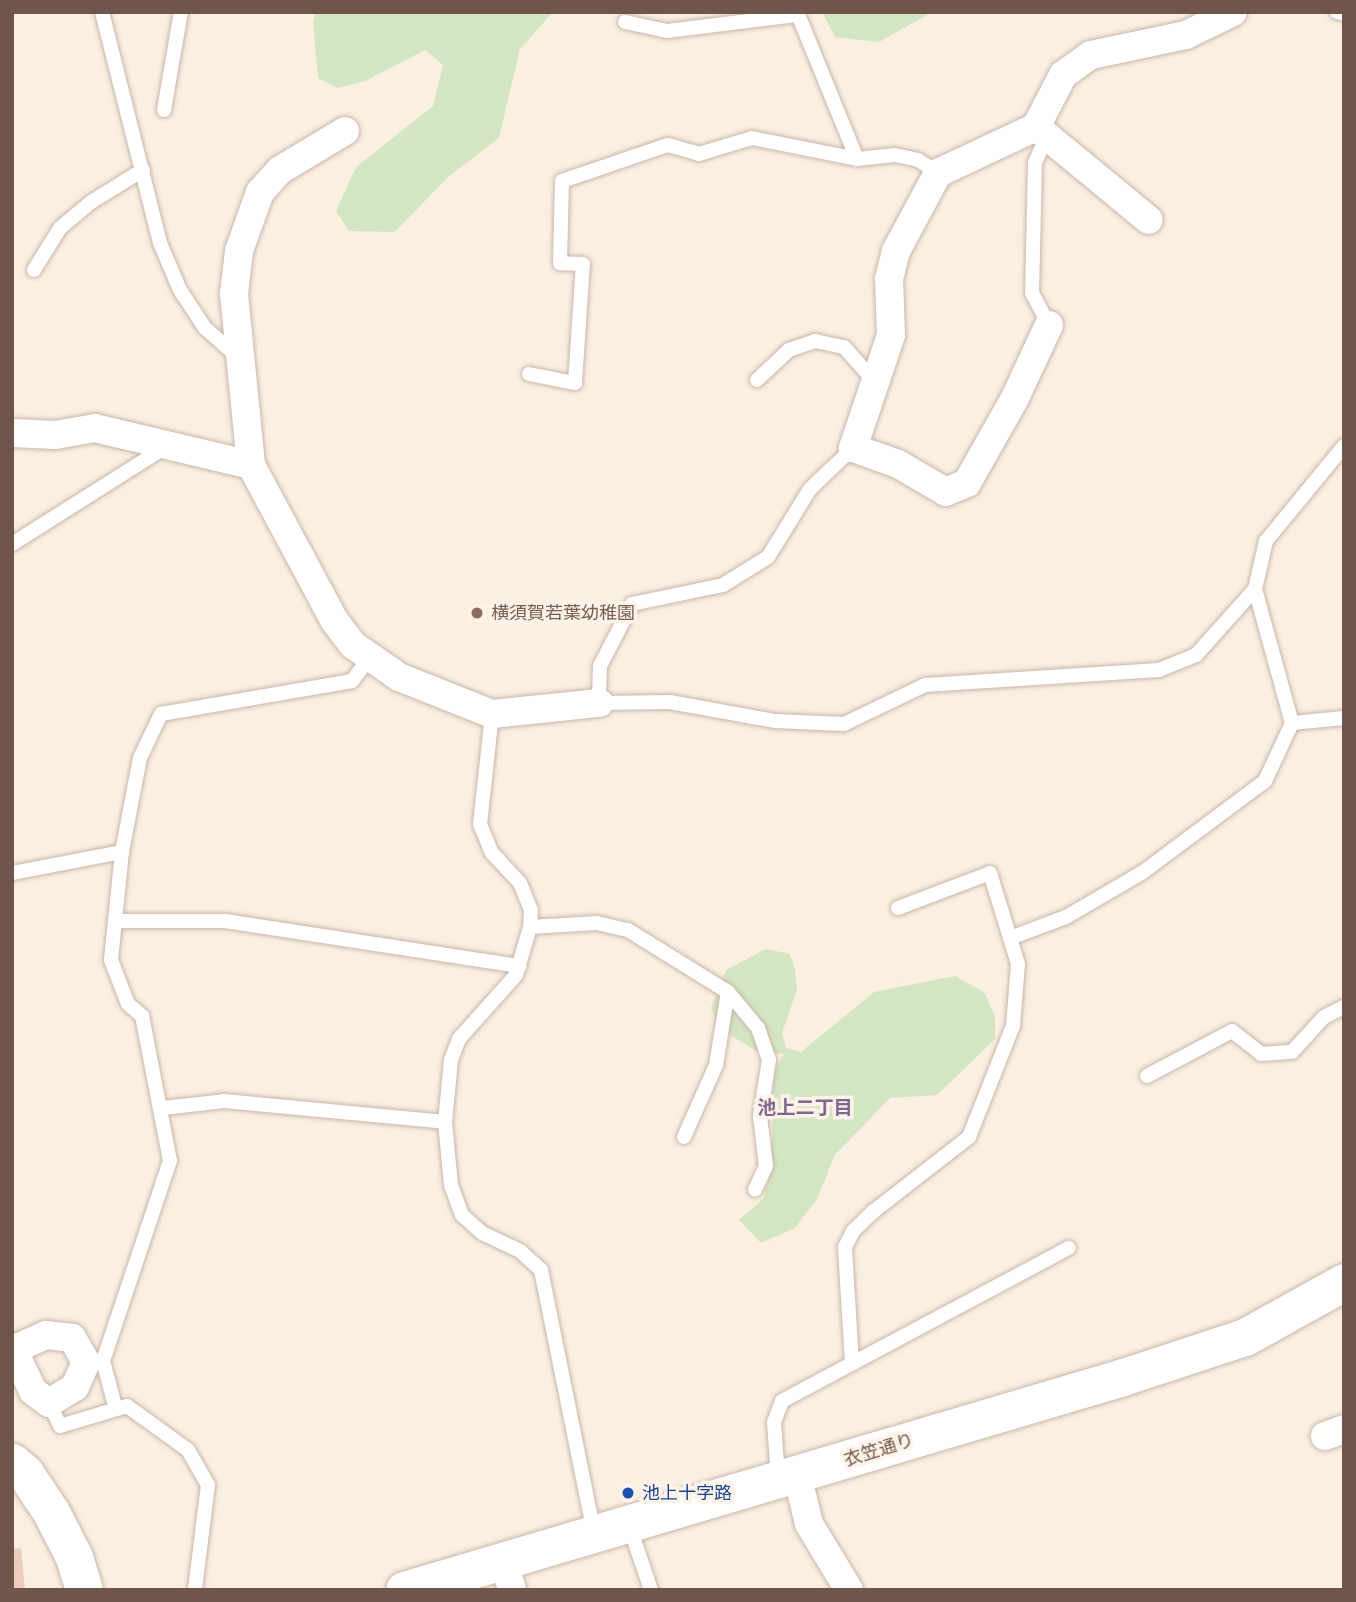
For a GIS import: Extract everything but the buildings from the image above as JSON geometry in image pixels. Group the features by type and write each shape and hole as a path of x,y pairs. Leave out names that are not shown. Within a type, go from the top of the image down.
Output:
{"street":[{"path":"1049,325 1015,398 967,483 946,492 898,464 853,447 877,385 891,335 889,279 896,251 938,173 1041,133 1063,75 1091,55 1186,35 1233,12"},
{"path":"345,131 280,170 260,192 239,251 234,294 251,466 334,620 353,645 399,677 492,715 599,703"},
{"path":"1041,133 1149,220"},
{"path":"12,433 55,435 95,428 164,448 251,466"},
{"name":"衣笠通り","path":"404,1590 508,1576 594,1535 1245,1337 1344,1282"},
{"path":"46,1335 72,1338 86,1362 75,1387 49,1402 33,1391 13,1348 46,1335"},
{"path":"12,1462 25,1473 51,1512 74,1557 84,1590"},
{"path":"787,1477 809,1524 849,1590"}],"lane":[{"path":"102,12 160,243 180,290 205,328 240,359"},
{"path":"164,110 181,12"},
{"path":"1337,12 1344,14"},
{"path":"625,22 667,31 797,14 857,159"},
{"path":"1041,133 1035,163 1032,293 1049,325"},
{"path":"529,374 575,383 583,264 559,263 562,181 668,145 699,154 752,138 857,159 895,155 918,160 938,173"},
{"path":"34,270 60,228 91,202 143,170"},
{"path":"757,380 789,351 814,341 844,347 877,385"},
{"path":"853,447 810,489 768,557 723,585 632,604 600,666 599,703 670,702 775,721 844,724 925,685 1159,670 1196,655 1255,589"},
{"path":"12,544 164,448"},
{"path":"1010,938 1066,917 1143,872 1265,781 1292,723 1255,589 1266,541 1342,449"},
{"path":"115,1406 103,1361 170,1161 163,1108 142,1016 128,1004 116,982 111,960 122,852 140,758 161,714 352,681 370,657"},
{"path":"492,715 480,824 492,853 520,883 531,909 530,927 520,966 459,1039 451,1060 445,1122 450,1185 462,1214 482,1233 520,1251 541,1270 594,1535"},
{"path":"1292,723 1344,718"},
{"path":"12,873 122,852"},
{"path":"852,1363 845,1247 853,1231 874,1211 970,1137 1013,1026 1018,964 990,873 898,908"},
{"path":"115,921 225,921 520,966"},
{"path":"530,927 597,923 628,930 728,992 758,1028 769,1060 760,1116 766,1166 755,1190"},
{"path":"684,1137 716,1065 728,992"},
{"path":"1147,1076 1232,1031 1261,1054 1292,1052 1324,1017 1344,1007"},
{"path":"163,1108 225,1101 445,1122"},
{"path":"787,1477 774,1422 782,1401 1069,1248"},
{"path":"49,1402 60,1426 115,1406 127,1406 149,1418 188,1450 208,1486 195,1590"},
{"path":"629,1525 650,1590"}],"green space":[{"path":"316,12 553,12 520,49 499,138 448,177 395,232 349,231 336,211 356,167 433,106 443,65 425,50 365,81 338,88 318,78 313,22"},
{"path":"822,12 932,12 879,42 835,37"},
{"path":"766,949 790,954 795,970 797,990 782,1033 786,1048 801,1052 874,992 955,976 984,992 995,1016 995,1039 937,1095 890,1098 835,1155 817,1199 795,1228 761,1243 739,1220 763,1199 771,1170 774,1071 784,1054 758,1052 720,1029 711,1008 726,970"}],"place":[{"name":"横須賀若葉幼稚園","path":"477,613"},
{"name":"池上十字路","path":"628,1493"}],"district":[{"name":"池上二丁目","path":"805,1108"}]}
